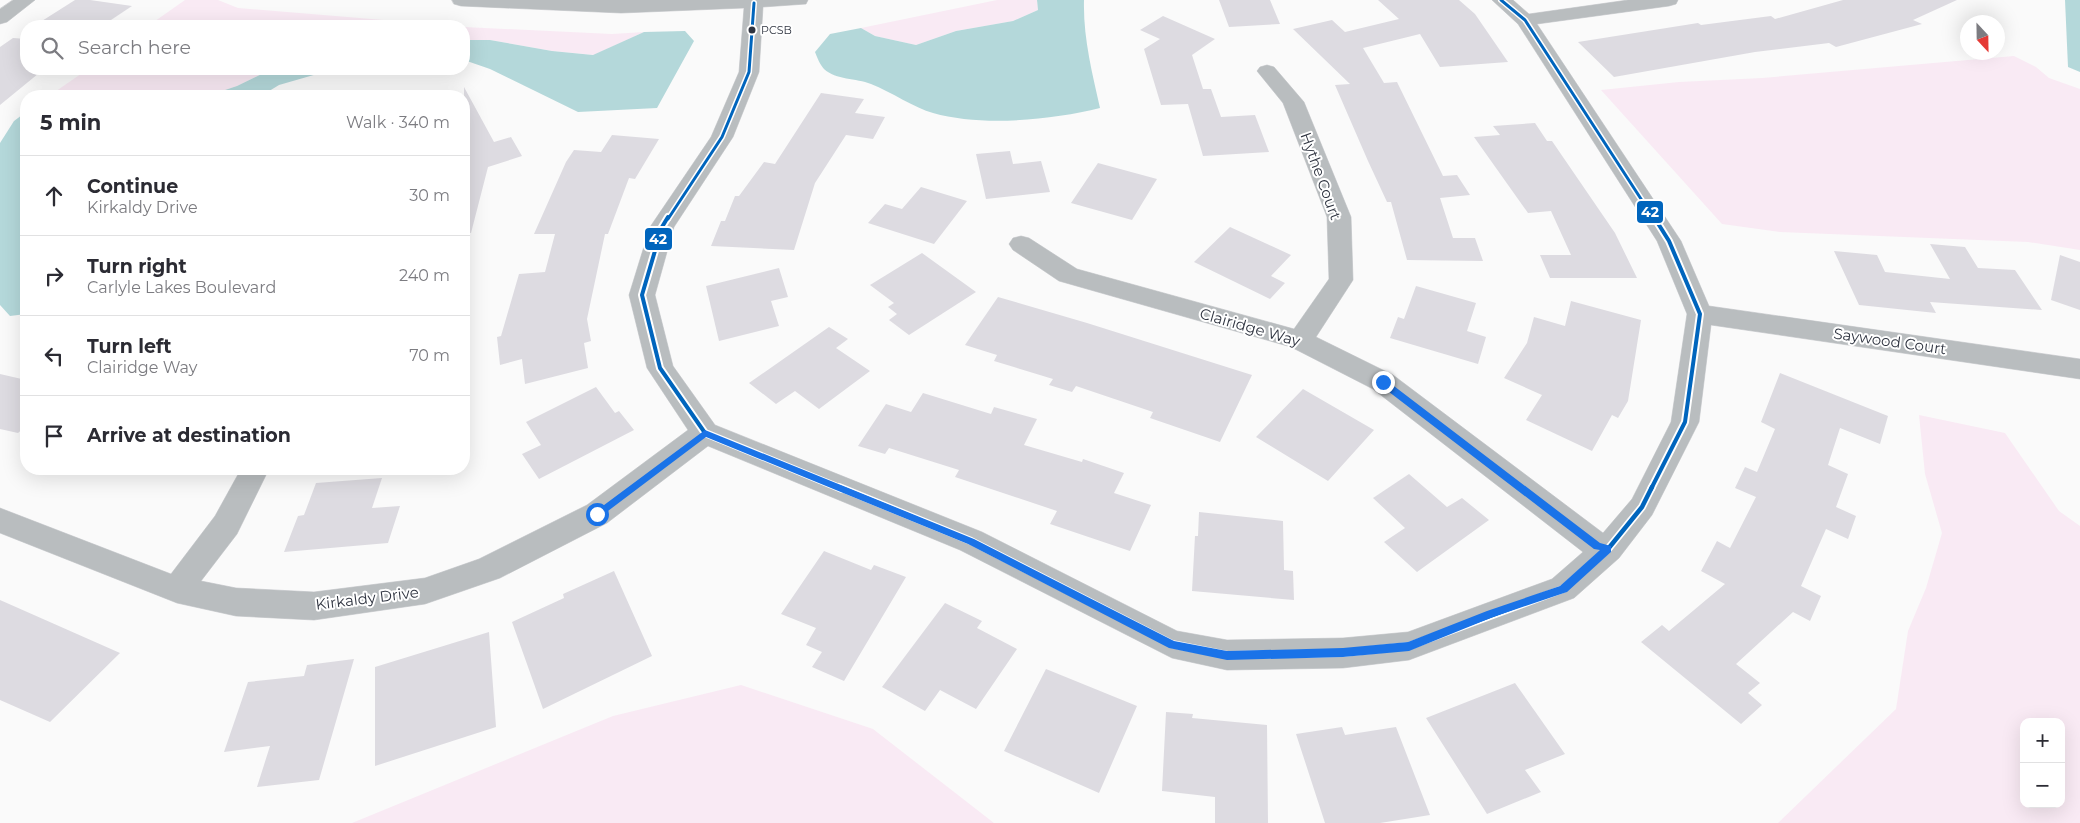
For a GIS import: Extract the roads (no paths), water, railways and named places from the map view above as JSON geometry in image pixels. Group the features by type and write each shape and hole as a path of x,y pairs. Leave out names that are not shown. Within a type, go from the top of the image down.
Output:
{"street":[{"path":"0,18 26,0"},
{"path":"461,0 621,7 799,0"},
{"path":"754,2 749,72 722,137 662,227 642,295 660,368 705,433 971,541 1172,644 1227,655 1343,653 1409,646 1491,614 1563,589 1608,549 1642,507 1685,422 1700,314 1669,241 1525,20 1502,0"},
{"path":"1525,20 1669,0"},
{"name":"Hythe Court","path":"1267,71 1293,102 1339,217 1341,280 1300,340"},
{"name":"Clairidge Way","path":"1021,244 1068,275 1300,340 1383,382 1597,546 1608,549"},
{"name":"Saywood Court","path":"1700,314 2080,369"},
{"name":"Kirkaldy Drive","path":"0,520 176,590 236,602 314,606 425,591 489,569 597,514 705,433"},
{"path":"176,590 226,525 252,475"}],"water":[{"path":"1037,0 1084,0 1091,68 1100,108 1039,119 995,121 952,117 926,111 871,84 829,73 821,65 815,52 830,34 861,28 875,36 916,45 956,31 1013,21 1038,10"},
{"path":"2065,0 2080,0 2080,72 2068,67"},
{"path":"685,31 694,41 657,108 578,112 490,69 470,62 470,40 490,40 552,51 593,55 644,32"},
{"path":"260,75 314,75 279,85 271,90 225,90"},
{"path":"20,116 20,315 10,316 0,305 0,143 14,121"}],"place":[{"name":"PCSB","path":"752,30"}]}
